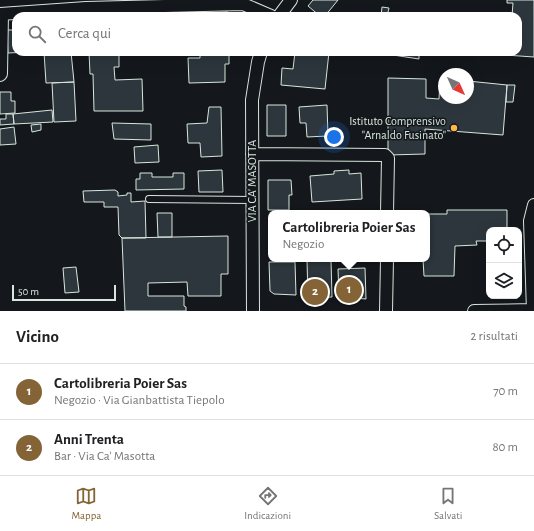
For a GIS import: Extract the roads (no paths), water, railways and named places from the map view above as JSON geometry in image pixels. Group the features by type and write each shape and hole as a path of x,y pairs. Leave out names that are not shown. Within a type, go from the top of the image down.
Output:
{"street":[{"path":"282,12 291,0"},
{"path":"43,12 249,3 265,12"},
{"path":"0,75 2,74 1,14 12,13"},
{"name":"VIA CA' MASOTTA","path":"253,311 252,100 260,56"},
{"path":"252,154 385,156 388,158 388,210"},
{"path":"474,311 533,310 530,221 534,205"},
{"path":"386,311 387,262"}],"lane":[{"path":"149,198 252,200"}],"place":[{"name":"Istituto Comprensivo \"Arnaldo Fusinato\"","path":"454,128"},
{"name":"Cartolibreria Poier Sas","path":"349,290"},
{"name":"Anni Trenta","path":"315,292"}]}
